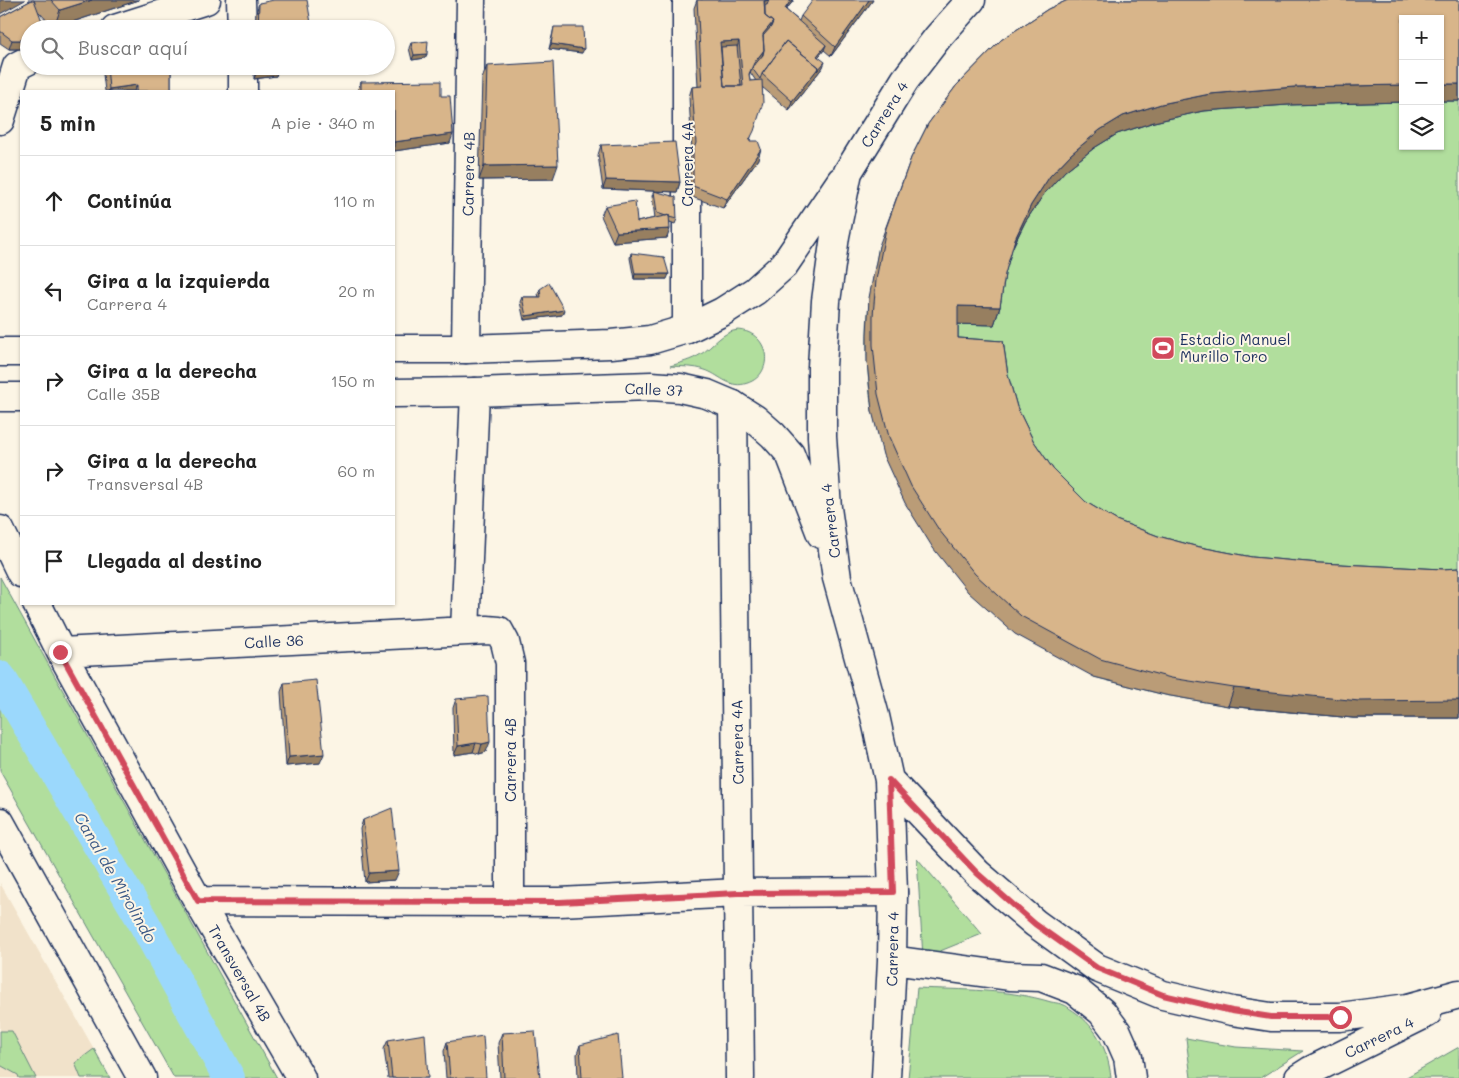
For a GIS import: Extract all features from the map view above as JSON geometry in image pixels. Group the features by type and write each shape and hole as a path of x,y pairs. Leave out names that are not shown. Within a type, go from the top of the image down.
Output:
{"street":[{"path":"143,20 206,0"},
{"path":"241,0 242,20"},
{"name":"Carrera 4B","path":"466,348 471,0"},
{"name":"Carrera 4A","path":"687,0 687,329"},
{"name":"Carrera 4","path":"886,1078 892,960 893,892 889,780 875,716 837,578 827,508 822,437 822,367 826,301 835,236 848,172 905,80 938,37 971,0"},
{"path":"0,120 20,70"},
{"path":"243,75 243,90"},
{"path":"395,349 611,344 650,340 687,329 722,312 755,290 784,265 848,172"},
{"path":"0,352 20,352"},
{"name":"Calle 37","path":"395,393 652,386 680,388 707,394 733,405 755,419 790,454 837,578"},
{"path":"475,392 476,630"},
{"path":"0,397 20,397"},
{"name":"Carrera 4A","path":"733,405 740,1078"},
{"path":"0,530 20,571"},
{"name":"Transversal 4B","path":"36,605 60,652 198,901 301,1078"},
{"name":"Carrera 4B","path":"476,630 499,631 505,642 510,663 510,902"},
{"name":"Calle 36","path":"60,652 476,630"},
{"path":"889,780 977,873 1035,924 1097,968 1163,995 1232,1011 1271,1017 1340,1017 1408,1008 1459,995"},
{"path":"0,822 142,1078"},
{"path":"198,901 560,902 738,893 893,892"},
{"path":"892,960 1008,976 1041,977 1075,990 1102,1012 1117,1032 1128,1057 1131,1078"},
{"name":"Carrera 4","path":"1299,1078 1459,995"}],"shaded area":[{"path":"0,883 94,1049 110,1078 0,1078"}],"green space":[{"name":"Estadio Manuel Murillo Toro","path":"1110,0 1459,0 1459,718 1353,718 1228,706 1165,695 1094,677 872,411 867,363 867,323 879,246"},
{"path":"738,330 749,333 757,338 763,346 765,364 761,373 754,380 739,385 733,384 701,369 670,366 697,356 706,351 722,336"},
{"path":"0,577 277,1078 174,1078 0,771"},
{"path":"917,858 982,934 923,958"},
{"path":"917,988 1002,992 1061,1004 1078,1014 1093,1029 1107,1057 1111,1078 908,1078"},
{"path":"0,1031 12,1031 36,1078 19,1078 18,1075 0,1065"},
{"path":"1186,1038 1236,1047 1303,1051 1260,1078 1191,1078"},
{"path":"1459,1047 1459,1078 1405,1078"},
{"path":"94,1049 110,1078 81,1078 75,1063"}],"building":[{"path":"34,0 42,20 20,20 20,40 12,40 0,31 0,17"},
{"path":"51,0 92,0 60,10"},
{"path":"274,0 307,0 310,20 258,20 259,3"},
{"path":"697,0 769,0 764,1 765,16 773,22 763,34 764,50 754,63 749,74 750,81 762,80 763,103 749,141 758,141 761,149 727,199 693,186 693,151 696,143 692,87 702,86","holes":["739,41 743,86 724,86 720,42"]},
{"path":"769,0 791,0 785,9 826,45 817,56 825,62 817,71 819,67 786,41 760,79 752,68 763,55 763,36 773,22 765,16 765,5 767,5"},
{"path":"813,0 869,0 835,47 801,16"},
{"path":"1068,0 1459,0 1459,84 1444,84 1444,15 1399,15 1399,85 1294,87 1210,94 1161,104 1123,116 1100,130 1071,154 1050,176 1031,205 1015,239 1005,274 1000,307 958,306 958,338 1003,341 1008,375 1017,407 1033,440 1053,469 1086,502 1116,520 1158,536 1195,546 1252,557 1319,563 1443,569 1459,568 1459,700 1359,701 1234,688 1171,678 1100,659 1021,616 975,574 939,530 911,486 889,437 878,394 873,345 876,280 886,228 911,158 928,124 956,86 1001,40 1048,9"},
{"path":"554,27 583,27 584,49 551,44"},
{"path":"428,41 427,54 414,55 411,43"},
{"path":"786,41 819,67 792,101 762,74"},
{"path":"737,46 741,86 724,86 721,47"},
{"path":"553,62 558,165 484,166 487,66"},
{"path":"108,75 171,75 171,90 137,90 137,85 109,89"},
{"path":"441,81 441,96 450,96 453,134 395,142 395,90 361,90 361,82"},
{"path":"675,142 680,182 606,180 601,145"},
{"path":"654,191 676,197 677,219 669,217 669,215 657,213"},
{"path":"635,201 637,222 669,215 670,229 617,232 605,206"},
{"path":"631,253 664,257 669,274 635,274"},
{"path":"549,283 564,310 526,316 522,297 541,297 540,289"},
{"path":"316,680 324,754 289,757 284,683"},
{"path":"488,696 490,742 458,746 456,699"},
{"path":"392,808 399,871 369,873 363,820"},
{"path":"535,1031 540,1078 504,1078 502,1033"},
{"path":"425,1034 428,1078 392,1078 388,1040"},
{"path":"618,1035 622,1078 582,1078 580,1045"},
{"path":"483,1036 486,1078 450,1078 447,1042"}],"waterway":[{"name":"Canal de Mirolindo","path":"0,677 143,921 229,1078"}],"place":[{"name":"Estadio Manuel Murillo Toro","path":"1163,348"}],"route":[{"path":"60,652 198,901 560,902 738,893 893,892 889,780 977,873 1035,924 1097,968 1163,995 1232,1011 1271,1017 1340,1017"}]}
